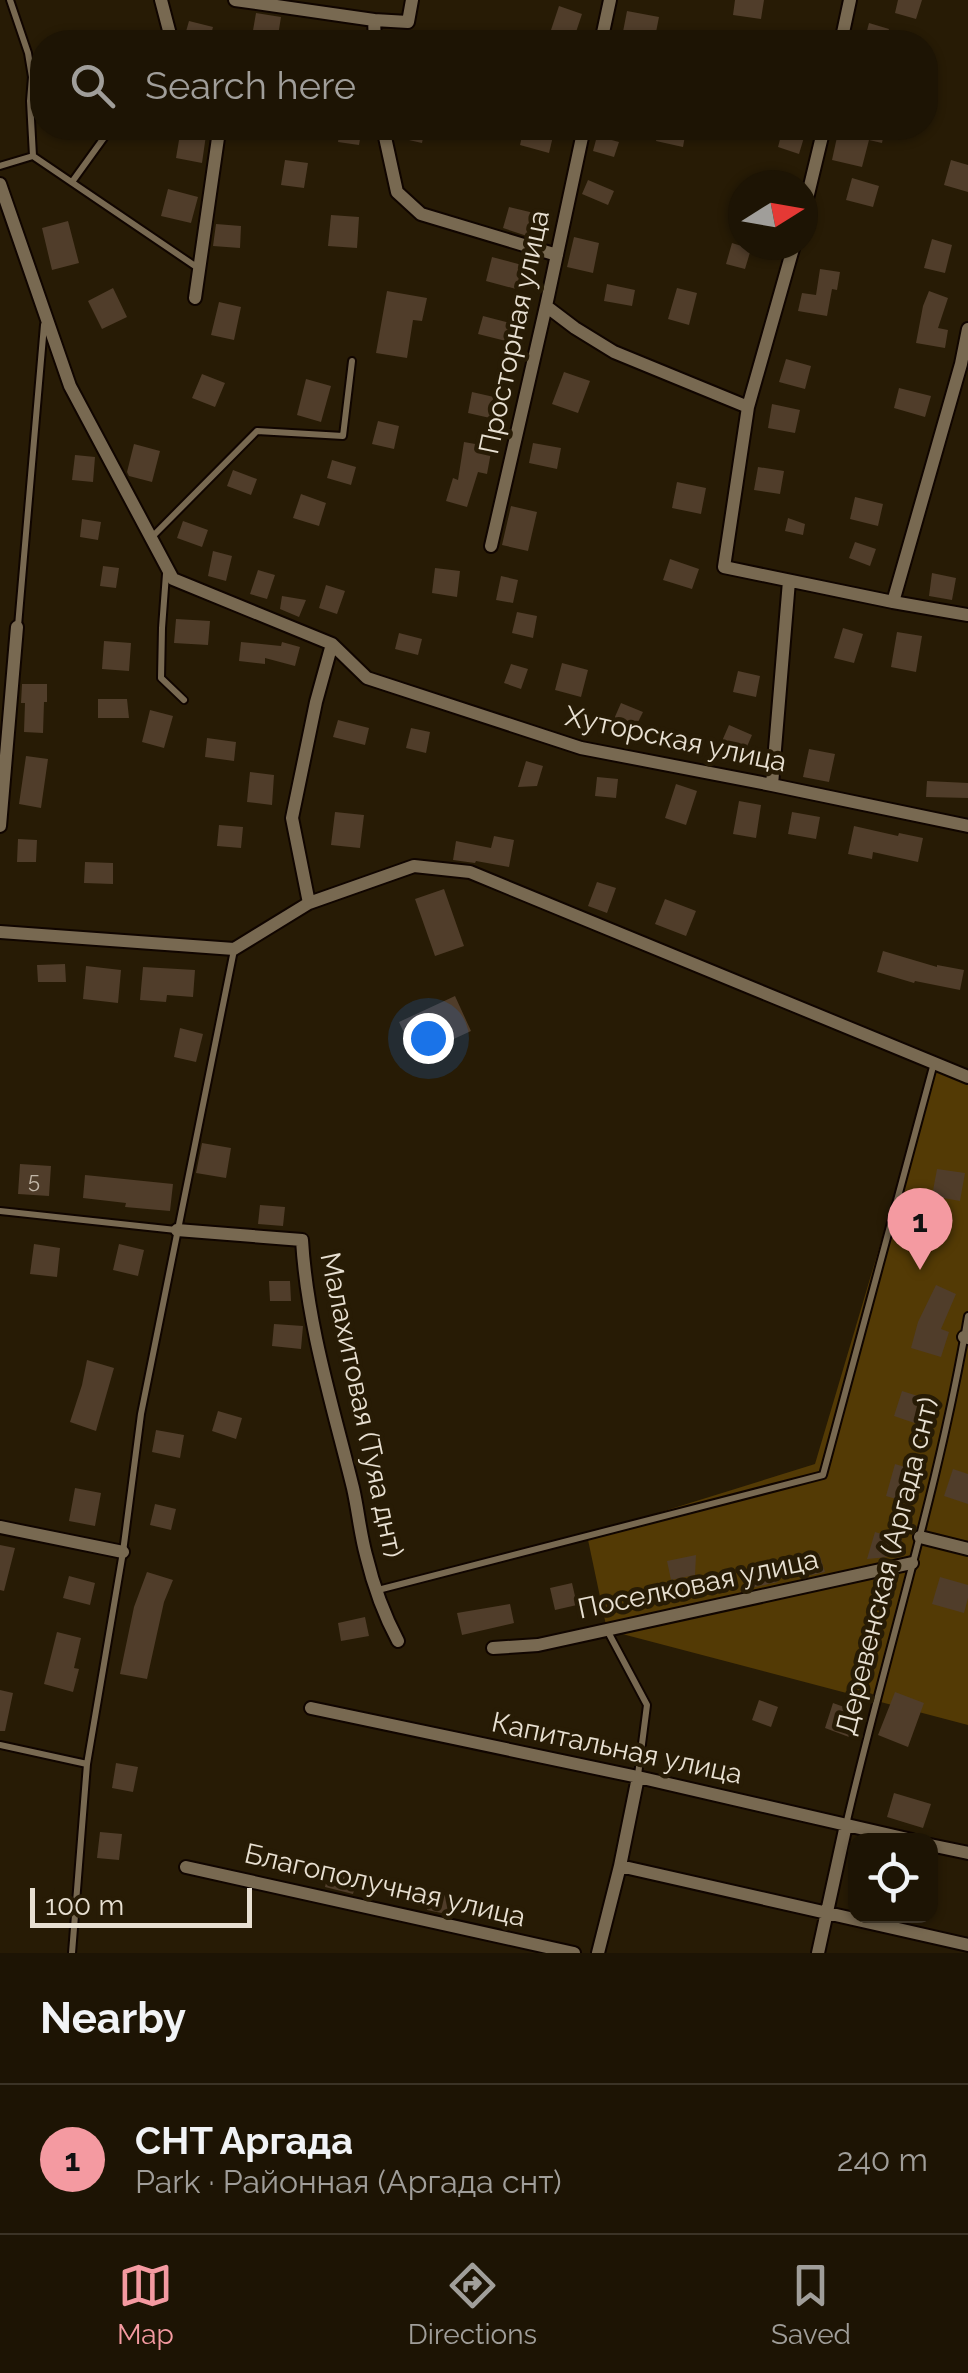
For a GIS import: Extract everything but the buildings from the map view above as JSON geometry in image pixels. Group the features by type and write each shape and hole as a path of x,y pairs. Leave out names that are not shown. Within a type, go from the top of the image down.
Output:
{"street":[{"path":"160,0 169,30"},
{"path":"235,0 408,22 412,0"},
{"path":"604,30 610,0"},
{"path":"844,30 850,0"},
{"path":"374,20 374,30"},
{"path":"194,298 218,140"},
{"path":"386,140 397,192 421,214 557,254"},
{"name":"Просторная улица","path":"491,546 581,140"},
{"path":"814,170 821,140"},
{"path":"0,184 70,386 173,580 332,644 292,818 309,903"},
{"path":"790,260 748,407 724,566 968,615"},
{"path":"546,306 614,352 748,407"},
{"path":"892,602 968,329"},
{"path":"772,785 789,580"},
{"path":"0,826 18,627"},
{"name":"Хуторская улица","path":"332,644 367,678 581,748 968,826"},
{"path":"0,932 234,949 309,903 414,866 470,872 968,1077"},
{"name":"Малахитовая (Туяа днт)","path":"177,1230 302,1240 319,1351 366,1555 398,1641"},
{"path":"0,1527 123,1552"},
{"path":"920,1537 968,1549"},
{"name":"Поселковая улица","path":"494,1648 538,1645 912,1562"},
{"name":"Капитальная улица","path":"310,1708 638,1776 881,1833"},
{"path":"598,1953 638,1776"},
{"path":"818,1953 846,1825"},
{"path":"938,1847 968,1853"},
{"path":"620,1866 968,1946"},
{"name":"Благополучная улица","path":"186,1867 574,1953"}],"lane":[{"path":"10,0 30,65"},
{"path":"33,140 33,156"},
{"path":"72,182 103,140"},
{"path":"0,166 33,156"},
{"path":"33,156 199,269"},
{"path":"18,627 45,316"},
{"path":"150,539 257,431 343,436 352,361"},
{"path":"167,568 161,678 184,700"},
{"path":"72,1953 88,1764 141,1414 234,949"},
{"path":"378,1590 823,1475 934,1063"},
{"path":"0,1211 177,1230"},
{"name":"Деревенская (Аргада снт)","path":"846,1825 920,1537 968,1316"},
{"path":"607,1630 647,1705 638,1776"},
{"path":"0,1745 88,1764"}],"shaded area":[{"path":"934,1063 968,1075 968,1725 607,1630 587,1535 815,1464"}],"place":[{"name":"СНТ Аргада","path":"920,1270"}]}
